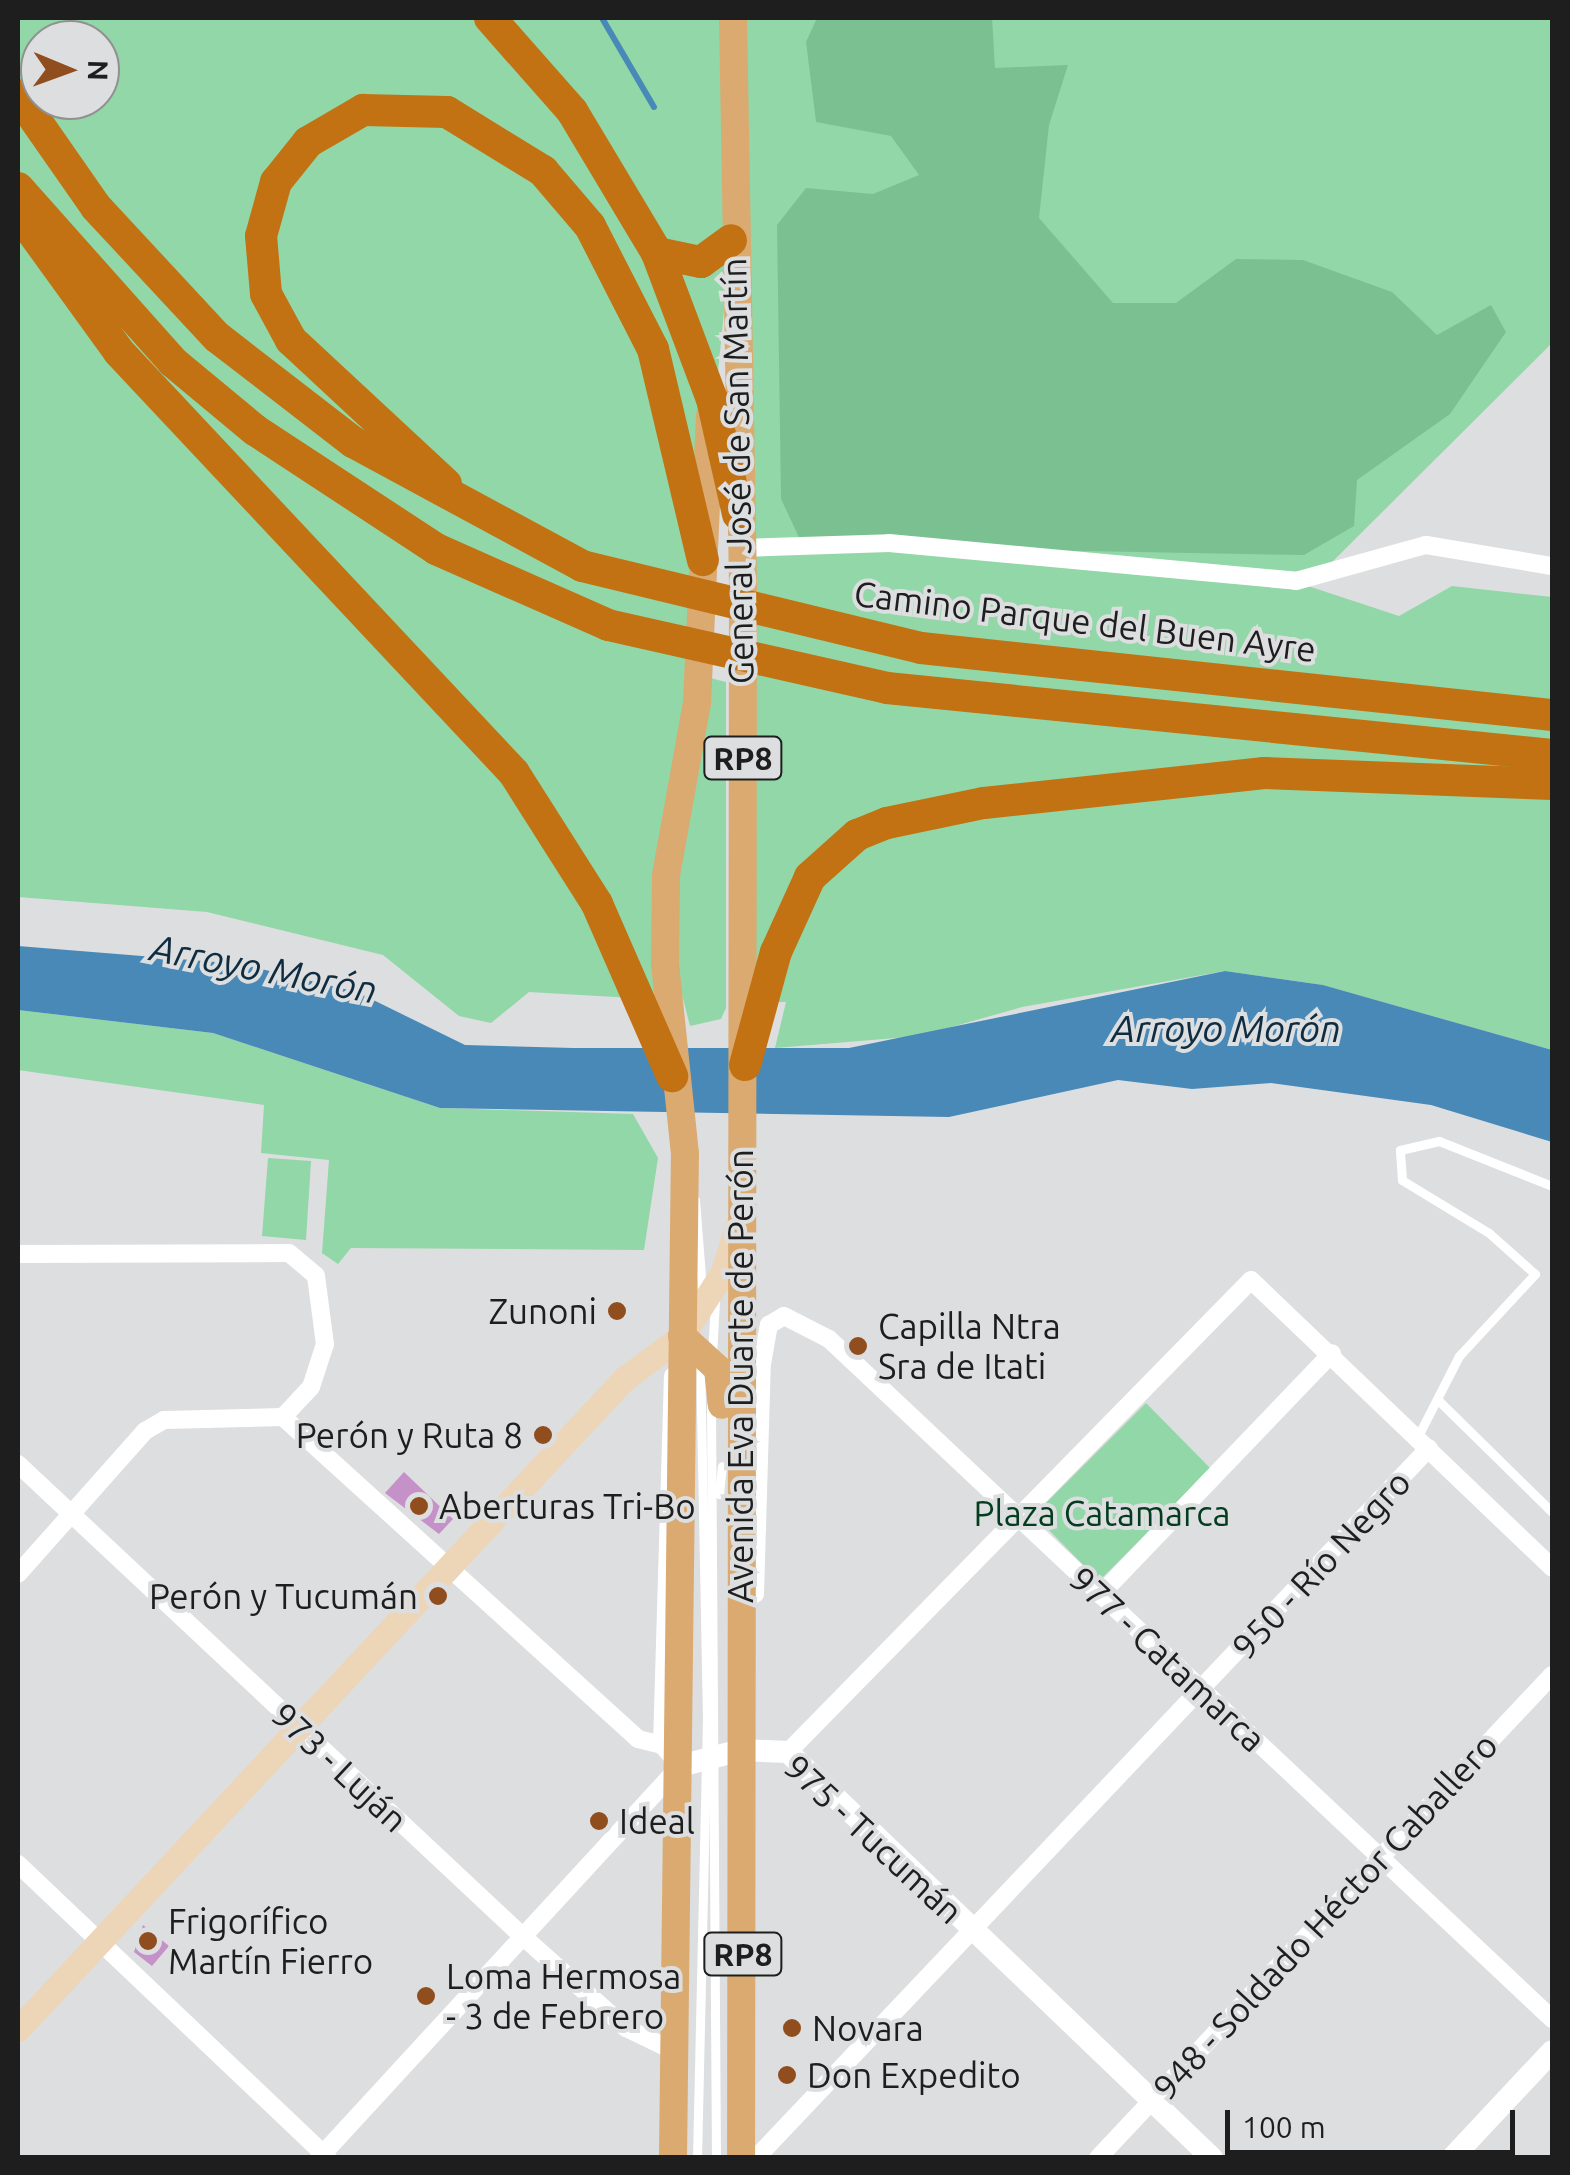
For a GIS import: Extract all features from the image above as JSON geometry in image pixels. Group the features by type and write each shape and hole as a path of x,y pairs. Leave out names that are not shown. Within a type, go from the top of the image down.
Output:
{"highway":[{"path":"490,18 572,111 657,254 712,399 738,514"},
{"name":"Camino Parque del Buen Ayre","path":"18,95 96,207 217,337 353,442 474,511 648,589 811,626 1010,659 1552,715"},
{"path":"474,511 290,340 266,294 261,236 276,182 308,142 363,110 447,112 543,171 590,226 658,366 702,560"},
{"path":"18,188 173,362 341,494 532,596 649,638 806,673 1050,708 1552,755"},
{"path":"18,209 119,352 514,773 656,1002 672,1076"},
{"path":"657,254 701,262 731,240"},
{"path":"745,1064 752,1003 810,877 856,836 887,823 984,802 1264,774 1552,784"}],"main road":[{"name":"General José de San Martín","path":"733,18 731,240 752,1003"},
{"name":"General José de San Martín","path":"656,1002 666,875 697,704 712,399 731,240"},
{"name":"Avenida Eva Duarte de Perón","path":"673,2158 676,2052 701,1756 727,1526 745,1064"},
{"name":"Avenida Eva Duarte de Perón","path":"672,1076 685,1154 698,1348 701,1756 740,2158"},
{"path":"727,1526 722,1386 698,1348 701,1308 719,1279 737,1226"},
{"path":"18,2029 295,1726 624,1378 698,1348"}],"street":[{"path":"742,548 889,543 1296,581 1426,545 1552,566"},
{"path":"18,1254 272,1249 304,1264 324,1305 320,1368 283,1417 155,1424 18,1574"},
{"path":"788,1752 1020,1520 1251,1280 1552,1568"},
{"name":"977 - Catamarca","path":"774,1316 829,1339 1552,2019"},
{"name":"Avenida Eva Duarte de Perón","path":"701,1756 751,1701 762,1364 774,1316"},
{"path":"1100,1595 1332,1354"},
{"name":"975 - Tucumán","path":"283,1417 638,1739 701,1756 788,1752 1212,2158"},
{"name":"950 - Río Negro","path":"756,2158 1203,1691 1423,1442"},
{"name":"973 - Luján","path":"18,1464 519,1933 626,2028 676,2052"},
{"name":"948 - Soldado Héctor Caballero","path":"1098,2158 1378,1853 1552,1675"},
{"path":"18,1864 323,2156 519,1933 701,1756"},
{"path":"1452,2158 1552,2051"}],"lane":[{"path":"1423,1442 1459,1356 1535,1274 1489,1233 1402,1180 1400,1150 1439,1141 1552,1186"},
{"path":"685,1154 703,1233 701,1308"},
{"path":"719,1279 698,1348 727,1526"},
{"path":"1439,1401 1552,1512"},
{"path":"697,2158 701,1756"},
{"path":"701,1756 716,2158"}],"green space":[{"path":"18,18 1552,18 1552,343 1308,586 1399,616 1452,586 1552,597 1552,1050 1323,985 1225,971 1022,1007 920,1036 775,1048 786,1002 743,1002 730,250 674,823 667,1000 529,992 491,1023 459,1016 383,955 207,912 18,897"},
{"path":"817,18 992,18 995,68 1068,65 1049,125 1039,218 1113,303 1176,303 1236,259 1303,260 1392,292 1437,335 1491,305 1506,332 1450,414 1357,480 1354,526 1304,555 803,546 781,499 777,225 806,188 873,194 919,175 891,136 816,122 806,42"},
{"path":"710,678 726,682 726,1008 721,1019 690,1026 678,979 677,891"},
{"path":"18,1010 213,1033 440,1108 633,1114 658,1158 644,1250 351,1248 338,1264 322,1253 329,1160 261,1153 264,1105 18,1070"},
{"path":"268,1158 311,1161 306,1240 262,1236"},
{"name":"Plaza Catamarca","path":"1146,1403 1211,1469 1099,1581 1034,1515"}],"water":[{"name":"Arroyo Morón","path":"18,946 241,964 357,992 465,1045 573,1048 849,1048 1225,971 1323,985 1552,1050 1552,1142 1431,1105 1271,1083 1192,1089 1118,1080 949,1117 440,1108 213,1033 18,1010"}],"building":[{"name":"Aberturas Tri-Bo","path":"404,1472 453,1519 439,1534 385,1493"},
{"name":"Frigorífico Martín Fierro","path":"143,1925 169,1946 152,1966 134,1952"}],"waterway":[{"path":"602,18 654,107"}],"place":[{"name":"Zunoni","path":"617,1311"},
{"name":"Capilla Ntra Sra de Itati","path":"858,1346"},
{"name":"Perón y Ruta 8","path":"543,1435"},
{"name":"Aberturas Tri-Bo","path":"419,1506"},
{"name":"Perón y Tucumán","path":"438,1596"},
{"name":"Ideal","path":"599,1821"},
{"name":"Frigorífico Martín Fierro","path":"148,1941"},
{"name":"Loma Hermosa - 3 de Febrero","path":"426,1996"},
{"name":"Novara","path":"792,2028"},
{"name":"Don Expedito","path":"787,2075"}]}
